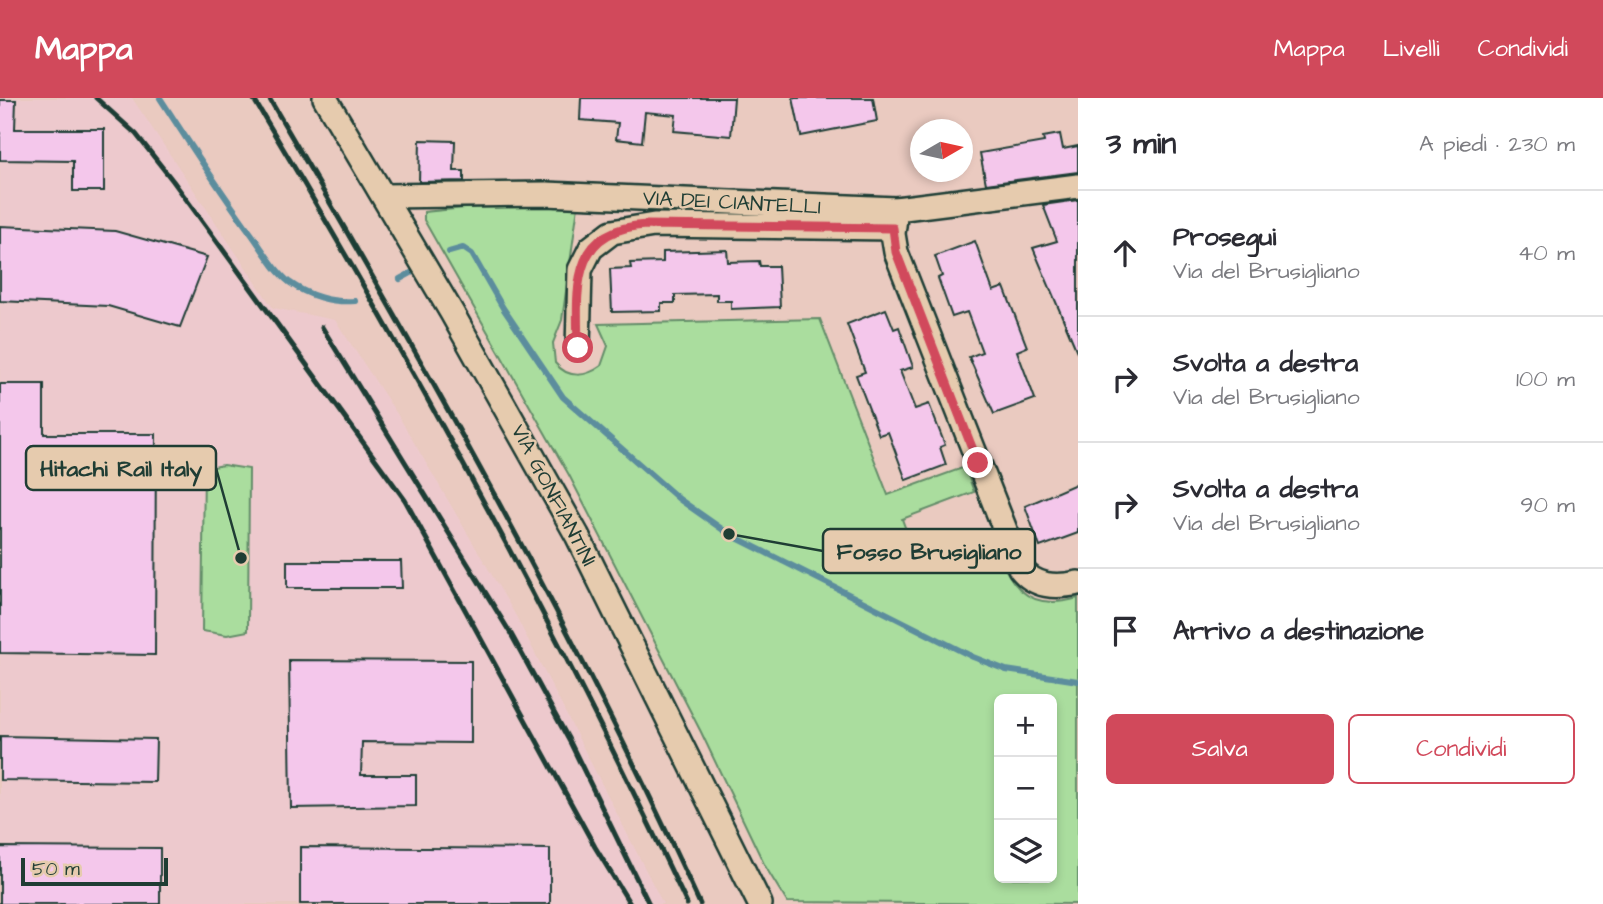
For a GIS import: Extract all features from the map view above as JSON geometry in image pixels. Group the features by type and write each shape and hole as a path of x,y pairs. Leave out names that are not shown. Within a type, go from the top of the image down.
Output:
{"street":[{"name":"VIA GONFIANTINI","path":"325,98 577,535 760,904"},
{"name":"VIA DEI CIANTELLI","path":"384,197 546,194 894,219 1078,186"},
{"path":"578,348 580,270 591,248 612,232 646,225 894,219 896,252 1020,568 1038,583 1058,586 1078,583"}],"shaded area":[{"path":"0,98 132,98 273,308 335,320 399,417 516,616 663,904 0,904"}],"green space":[{"path":"516,203 578,206 562,320 553,343 555,363 566,372 583,374 601,366 608,346 598,324 820,319 888,495 965,467 974,492 902,519 919,565 992,538 1012,581 1032,598 1044,602 1059,602 1078,598 1078,904 787,902 765,866 701,732 569,475 424,220 424,212"},
{"path":"223,465 249,469 248,631 227,635 202,631 204,469"}],"building":[{"path":"581,98 734,98 731,136 674,131 676,115 645,112 642,142 616,139 618,123 580,120"},
{"path":"793,98 873,98 877,121 801,136"},
{"path":"0,100 16,100 15,129 104,129 104,191 73,191 73,161 0,160"},
{"path":"1060,134 1063,149 1078,146 1078,172 986,184 980,153 1044,142 1043,137"},
{"path":"420,140 455,141 454,171 464,171 464,181 419,182"},
{"path":"1078,200 1078,354 1033,248 1057,241 1043,205"},
{"path":"0,226 115,231 207,257 180,327 108,306 0,301"},
{"path":"975,241 993,291 1004,287 1027,347 1017,351 1035,399 994,414 969,357 982,352 967,312 952,317 938,278 942,276 935,256"},
{"path":"727,250 728,262 759,261 760,266 778,266 780,307 731,309 731,301 717,301 717,294 675,295 675,303 661,303 661,311 612,312 610,269 631,268 630,263 663,262 663,252"},
{"path":"886,309 894,329 899,327 913,367 900,371 915,409 929,404 945,445 940,447 946,465 906,480 888,432 879,435 856,375 865,372 847,324"},
{"path":"0,384 44,384 44,434 156,434 155,655 0,653"},
{"path":"1078,483 1078,533 1040,547 1025,506"},
{"path":"287,561 401,561 402,588 287,588"},
{"path":"289,660 471,661 471,743 362,742 361,775 416,775 416,806 291,808"},
{"path":"0,736 156,739 155,782 0,780"},
{"path":"0,847 160,848 160,904 0,904"},
{"path":"300,847 550,849 550,904 300,904"}],"waterway":[{"path":"160,98 283,277 312,295 329,300 355,301"},
{"path":"449,252 463,248 472,254 503,308 563,397 679,499 729,534 973,657 1006,670 1078,681"},
{"path":"400,279 411,273"}],"railway":[{"path":"96,98 136,134 173,181 405,500 595,847 630,904"},
{"path":"253,98 369,295 480,495 586,698 687,904"},
{"path":"269,98 384,296 495,496 601,698 700,904"},
{"path":"322,327 511,634 570,742 649,904"}],"place":[{"name":"Fosso Brusigliano","path":"729,534"},
{"name":"Hitachi Rail Italy","path":"241,558"}],"route":[{"path":"578,348 580,270 591,248 612,232 646,225 893,228 894,247 978,463"}]}
